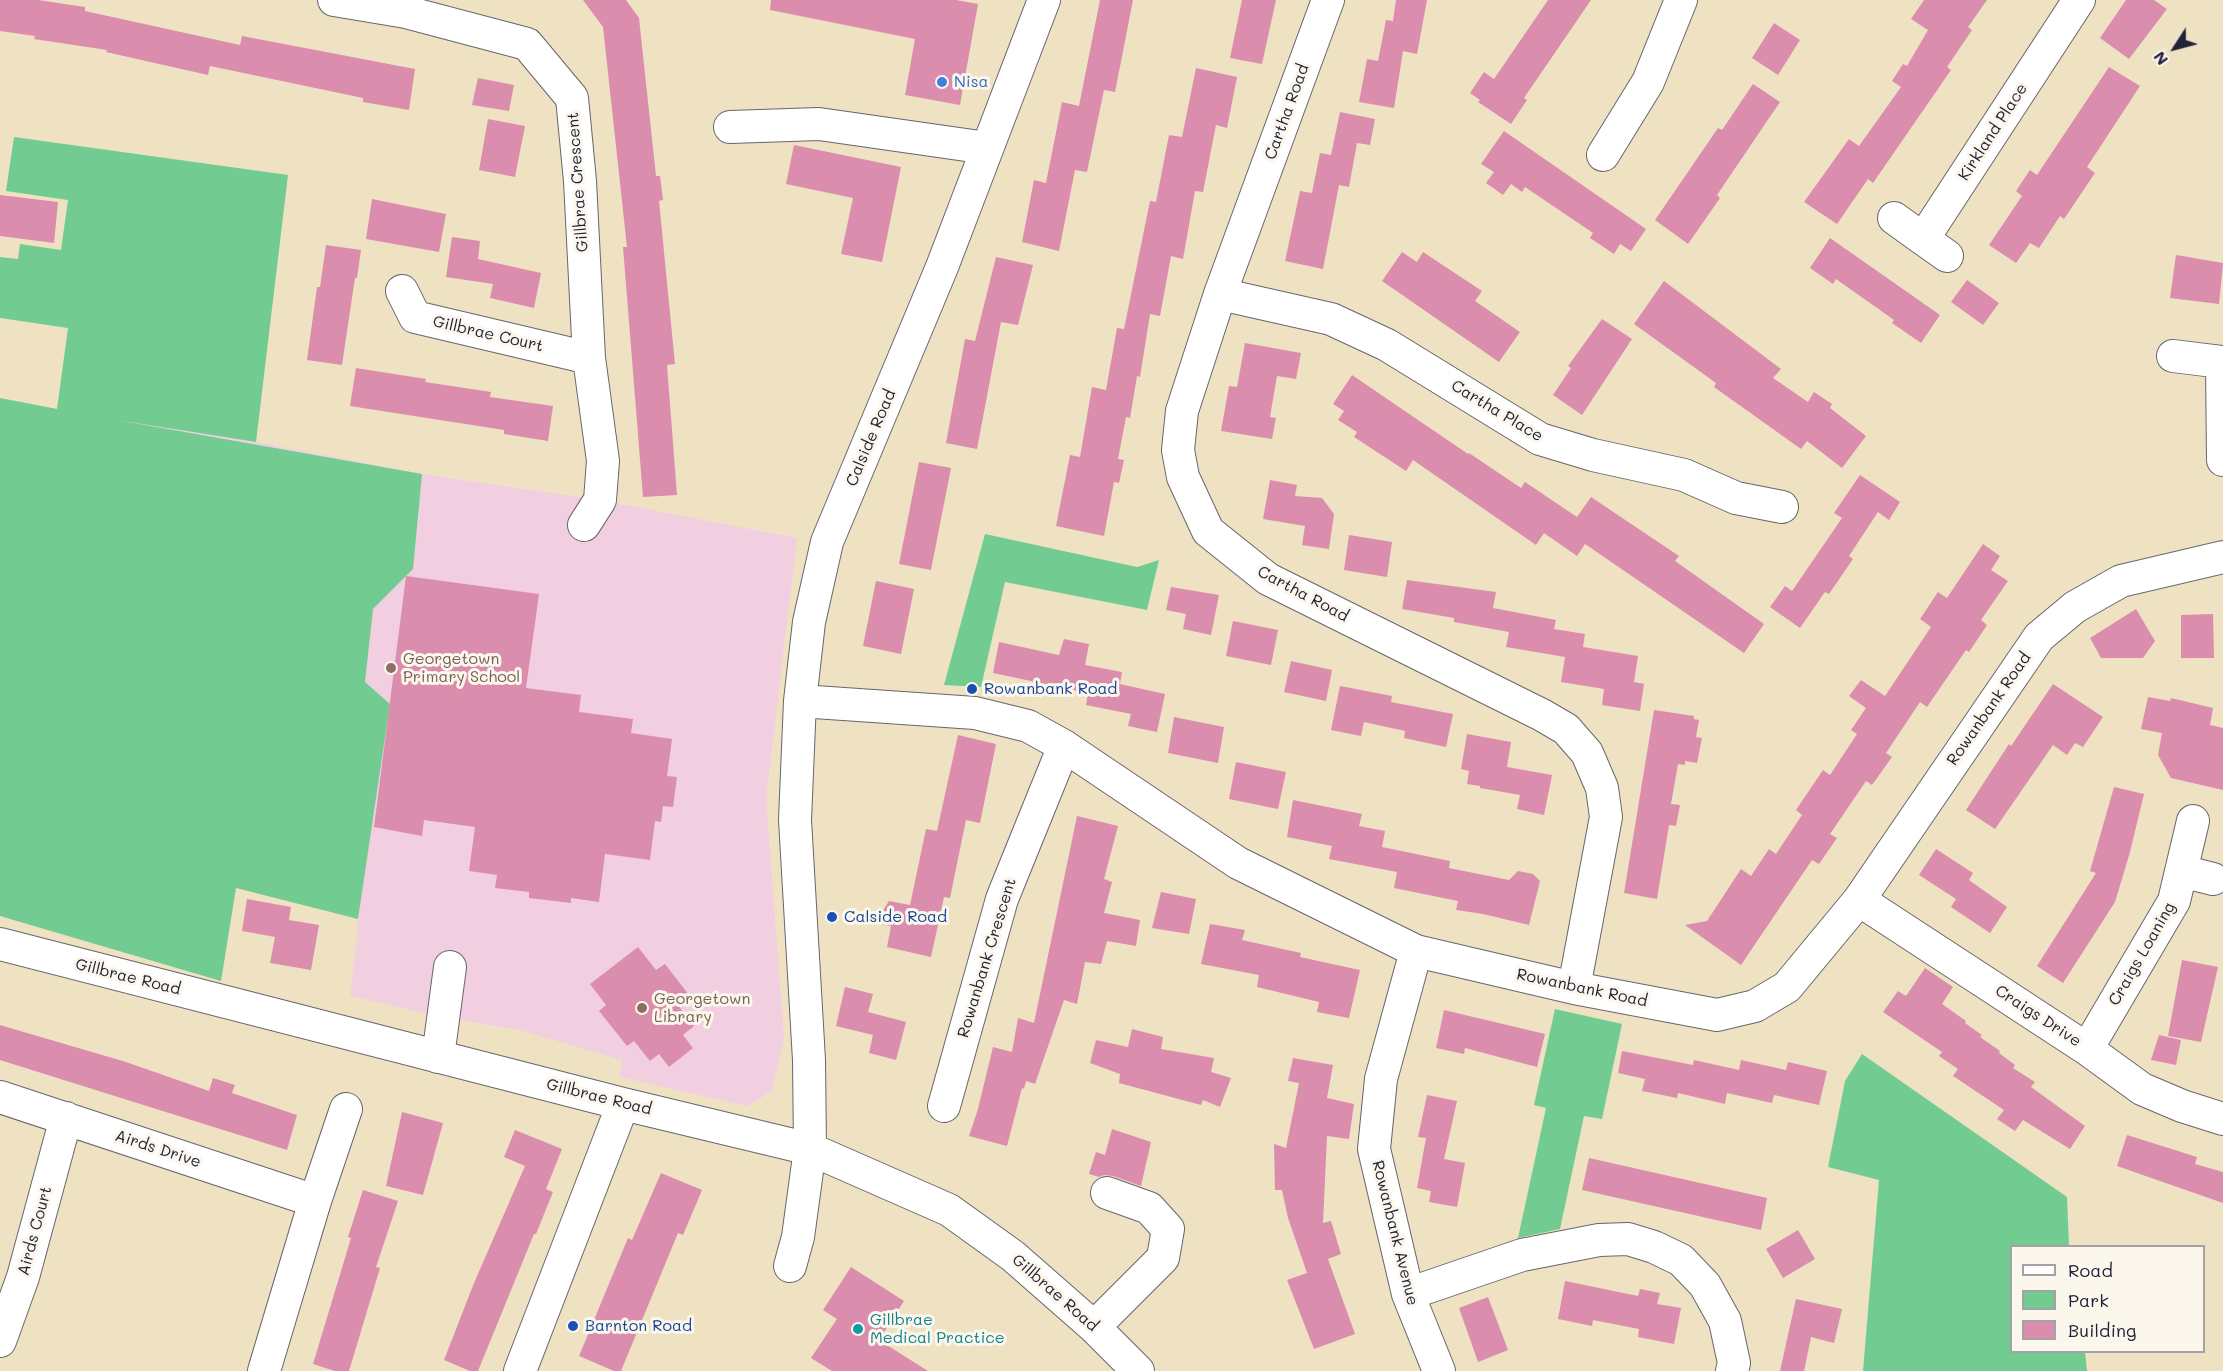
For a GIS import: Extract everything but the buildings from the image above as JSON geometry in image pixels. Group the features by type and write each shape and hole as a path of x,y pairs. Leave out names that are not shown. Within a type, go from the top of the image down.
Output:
{"street":[{"name":"Gillbrae Crescent","path":"334,0 406,12 528,44 572,98 580,181 590,358 603,461 600,500 584,525"},
{"name":"Calside Road","path":"803,1249 810,1149 809,1060 795,820 800,701 809,622 827,542 885,406 1044,0"},
{"name":"Cartha Road","path":"1328,0 1220,294 1182,411 1178,450 1184,477 1209,531 1268,579 1542,715 1566,729 1587,753 1602,788 1606,817 1574,988"},
{"path":"1604,155 1648,82 1681,0"},
{"name":"Kirkland Place","path":"1894,218 1935,248 2079,0"},
{"path":"730,127 819,124 987,148"},
{"name":"Gillbrae Court","path":"402,291 415,317 590,358"},
{"name":"Cartha Place","path":"1220,294 1331,319 1387,345 1540,439 1593,455 1684,475 1736,498 1782,507"},
{"path":"2174,357 2222,362 2223,460"},
{"name":"Rowanbank Road","path":"800,701 975,713 1028,726 1064,746 1238,863 1416,951 1574,988 1717,1015 1755,1006 1787,987 1859,900 2039,637 2075,607 2121,581 2223,557"},
{"name":"Rowanbank Crescent","path":"944,1106 1002,899 1064,746"},
{"name":"Craigs Loaning","path":"2087,1049 2174,901 2193,821"},
{"path":"2181,871 2212,879"},
{"name":"Craigs Drive","path":"1859,900 2087,1049 2142,1089 2182,1106 2223,1119"},
{"name":"Gillbrae Road","path":"0,944 622,1104 810,1149 949,1209 1013,1256 1094,1328 1138,1371"},
{"name":"Rowanbank Avenue","path":"1416,951 1381,1079 1374,1149 1408,1294 1439,1371"},
{"path":"438,1057 450,967"},
{"name":"Airds Drive","path":"0,1097 315,1201"},
{"path":"520,1371 622,1104"},
{"path":"264,1371 315,1201 346,1109"},
{"name":"Airds Court","path":"0,1341 23,1277 66,1118"},
{"path":"1094,1328 1163,1258 1168,1229 1149,1208 1107,1193"},
{"path":"1408,1294 1522,1255 1599,1240 1628,1239 1654,1247 1681,1260 1705,1285 1725,1322 1734,1363 1732,1371"}],"shaded area":[{"name":"Georgetown Primary School","path":"0,398 256,442 422,474 600,500 797,538 766,799 784,1038 772,1091 747,1106 620,1077 622,1060 523,1031 443,1017 350,996 359,918 236,888 221,981 0,916"}],"green space":[{"path":"14,137 288,175 256,442 117,420 422,474 413,569 373,609 365,682 390,704 358,919 236,888 221,981 0,916 0,398 57,409 68,328 0,318 0,257 18,259 20,244 61,250 68,200 6,191"},
{"path":"985,534 1137,567 1159,560 1147,610 1005,582 981,687 944,685"},
{"path":"1555,1009 1622,1024 1602,1119 1584,1116 1560,1229 1518,1238 1546,1108 1534,1105"},
{"path":"1862,1054 2067,1197 2069,1245 2010,1245 2010,1353 2085,1353 2087,1371 1863,1371 1879,1180 1828,1167 1845,1081"}],"place":[{"name":"Nisa","path":"942,82"},
{"name":"Georgetown Primary School","path":"391,668"},
{"name":"Rowanbank Road","path":"972,689"},
{"name":"Calside Road","path":"832,917"},
{"name":"Georgetown Library","path":"642,1008"},
{"name":"Barnton Road","path":"573,1326"},
{"name":"Gillbrae Medical Practice","path":"858,1329"}]}
